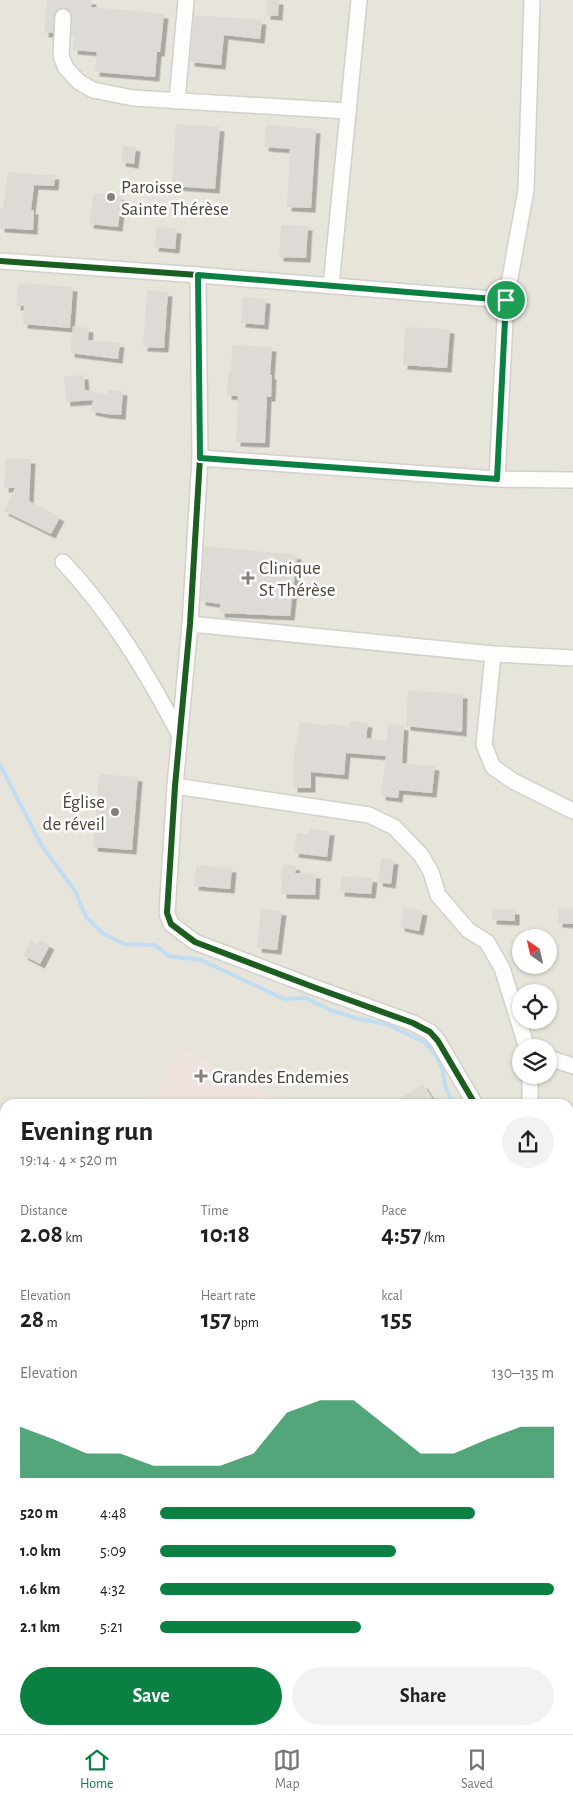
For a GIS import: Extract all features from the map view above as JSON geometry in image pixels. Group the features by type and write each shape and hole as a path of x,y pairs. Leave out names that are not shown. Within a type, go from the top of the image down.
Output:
{"street":[{"path":"177,101 186,0"},
{"path":"331,286 359,0"},
{"path":"497,479 506,300 526,190 532,0"},
{"path":"63,17 61,56 66,68 79,82 93,90 133,98 348,110"},
{"path":"0,260 506,300"},
{"path":"198,275 200,458 190,624 174,786 167,913 171,924 195,942 413,1023 430,1032 438,1041 473,1099"},
{"path":"200,458 497,479 573,480"},
{"path":"63,562 83,583 108,616 158,694 180,734"},
{"path":"190,624 493,654 573,658"},
{"path":"493,654 484,745 493,767 513,781 573,811"},
{"path":"174,786 369,815 394,827 422,855 431,872 438,895 468,930 487,942 502,968 524,1039"},
{"path":"557,1061 573,1066"},
{"path":"530,1084 530,1099"}],"shaded area":[{"path":"0,0 573,0 573,1099 0,1099"},
{"path":"360,106 509,118 494,284 345,272"},
{"name":"Grandes Endemies","path":"181,1049 281,1099 154,1099"}],"building":[{"path":"47,0 92,0 91,7 164,14 160,52 157,52 155,77 95,72 97,52 73,50 74,35 71,35 72,17 68,9 63,8 55,12 53,33 44,33"},
{"path":"267,0 279,0 278,16 266,15"},
{"path":"194,15 262,20 260,39 224,35 221,65 190,62"},
{"path":"176,124 220,127 215,189 172,186"},
{"path":"266,125 316,129 311,208 287,207 290,149 264,147"},
{"path":"123,145 136,147 134,164 121,162"},
{"path":"8,172 55,175 54,186 34,185 31,210 34,210 33,230 0,228 0,208 3,208"},
{"path":"94,193 122,196 118,227 89,224"},
{"path":"281,225 308,226 306,258 279,257"},
{"path":"157,227 177,229 175,249 154,247"},
{"path":"18,283 73,287 70,328 23,324 24,306 16,306"},
{"path":"147,290 168,292 164,348 143,347"},
{"path":"243,297 266,299 264,325 241,323"},
{"path":"73,326 89,328 88,340 120,343 118,359 70,353"},
{"path":"405,327 450,329 447,368 403,365"},
{"path":"232,345 272,347 271,397 267,397 265,443 236,442 238,396 227,395 228,373 231,373"},
{"path":"84,375 85,390 107,394 108,390 123,391 121,415 91,411 93,400 66,402 64,376"},
{"path":"6,458 31,459 29,501 60,517 51,534 4,511 15,488 4,488"},
{"name":"Clinique St Thérèse","path":"204,546 297,555 290,616 220,613 220,604 201,601"},
{"path":"408,690 463,694 462,732 406,726"},
{"path":"349,721 368,723 366,738 387,741 388,724 404,726 402,763 435,766 432,793 399,790 398,798 381,796 386,756 346,753 344,775 311,772 311,788 293,788 294,755 300,722 327,726 327,724 349,726"},
{"name":"Église de réveil","path":"99,774 138,777 132,850 93,847"},
{"path":"310,829 330,831 327,857 294,853 297,833 309,834"},
{"path":"381,858 394,860 391,884 378,882"},
{"path":"283,864 296,866 295,873 316,874 315,895 282,894 282,880 280,880"},
{"path":"196,865 232,868 230,889 194,886"},
{"path":"341,876 373,878 371,894 340,892"},
{"path":"404,907 423,911 419,931 400,927"},
{"path":"559,908 573,909 573,924 558,923"},
{"path":"261,909 282,911 277,950 257,948"},
{"path":"493,909 515,910 515,921 492,920"},
{"path":"40,940 50,945 40,964 23,955 31,941 38,945"},
{"path":"423,1084 433,1099 399,1099"}],"waterway":[{"path":"0,765 42,846 75,891 86,917 104,934 124,944 155,945 169,956 201,960 284,999 306,998 330,1010 359,1019 386,1024 424,1042 433,1051 442,1067 445,1086 451,1099"}],"cycle path":[{"path":"0,261 506,300"},
{"path":"198,275 200,458 190,624 175,786 167,913 171,924 195,942 413,1023 430,1032 438,1041 472,1099"}],"place":[{"name":"Paroisse Sainte Thérèse","path":"111,197"},
{"name":"Clinique St Thérèse","path":"248,578"},
{"name":"Église de réveil","path":"115,812"},
{"name":"Grandes Endemies","path":"201,1076"}],"route":[{"path":"198,275 506,300 497,479 200,458 198,275"}]}
